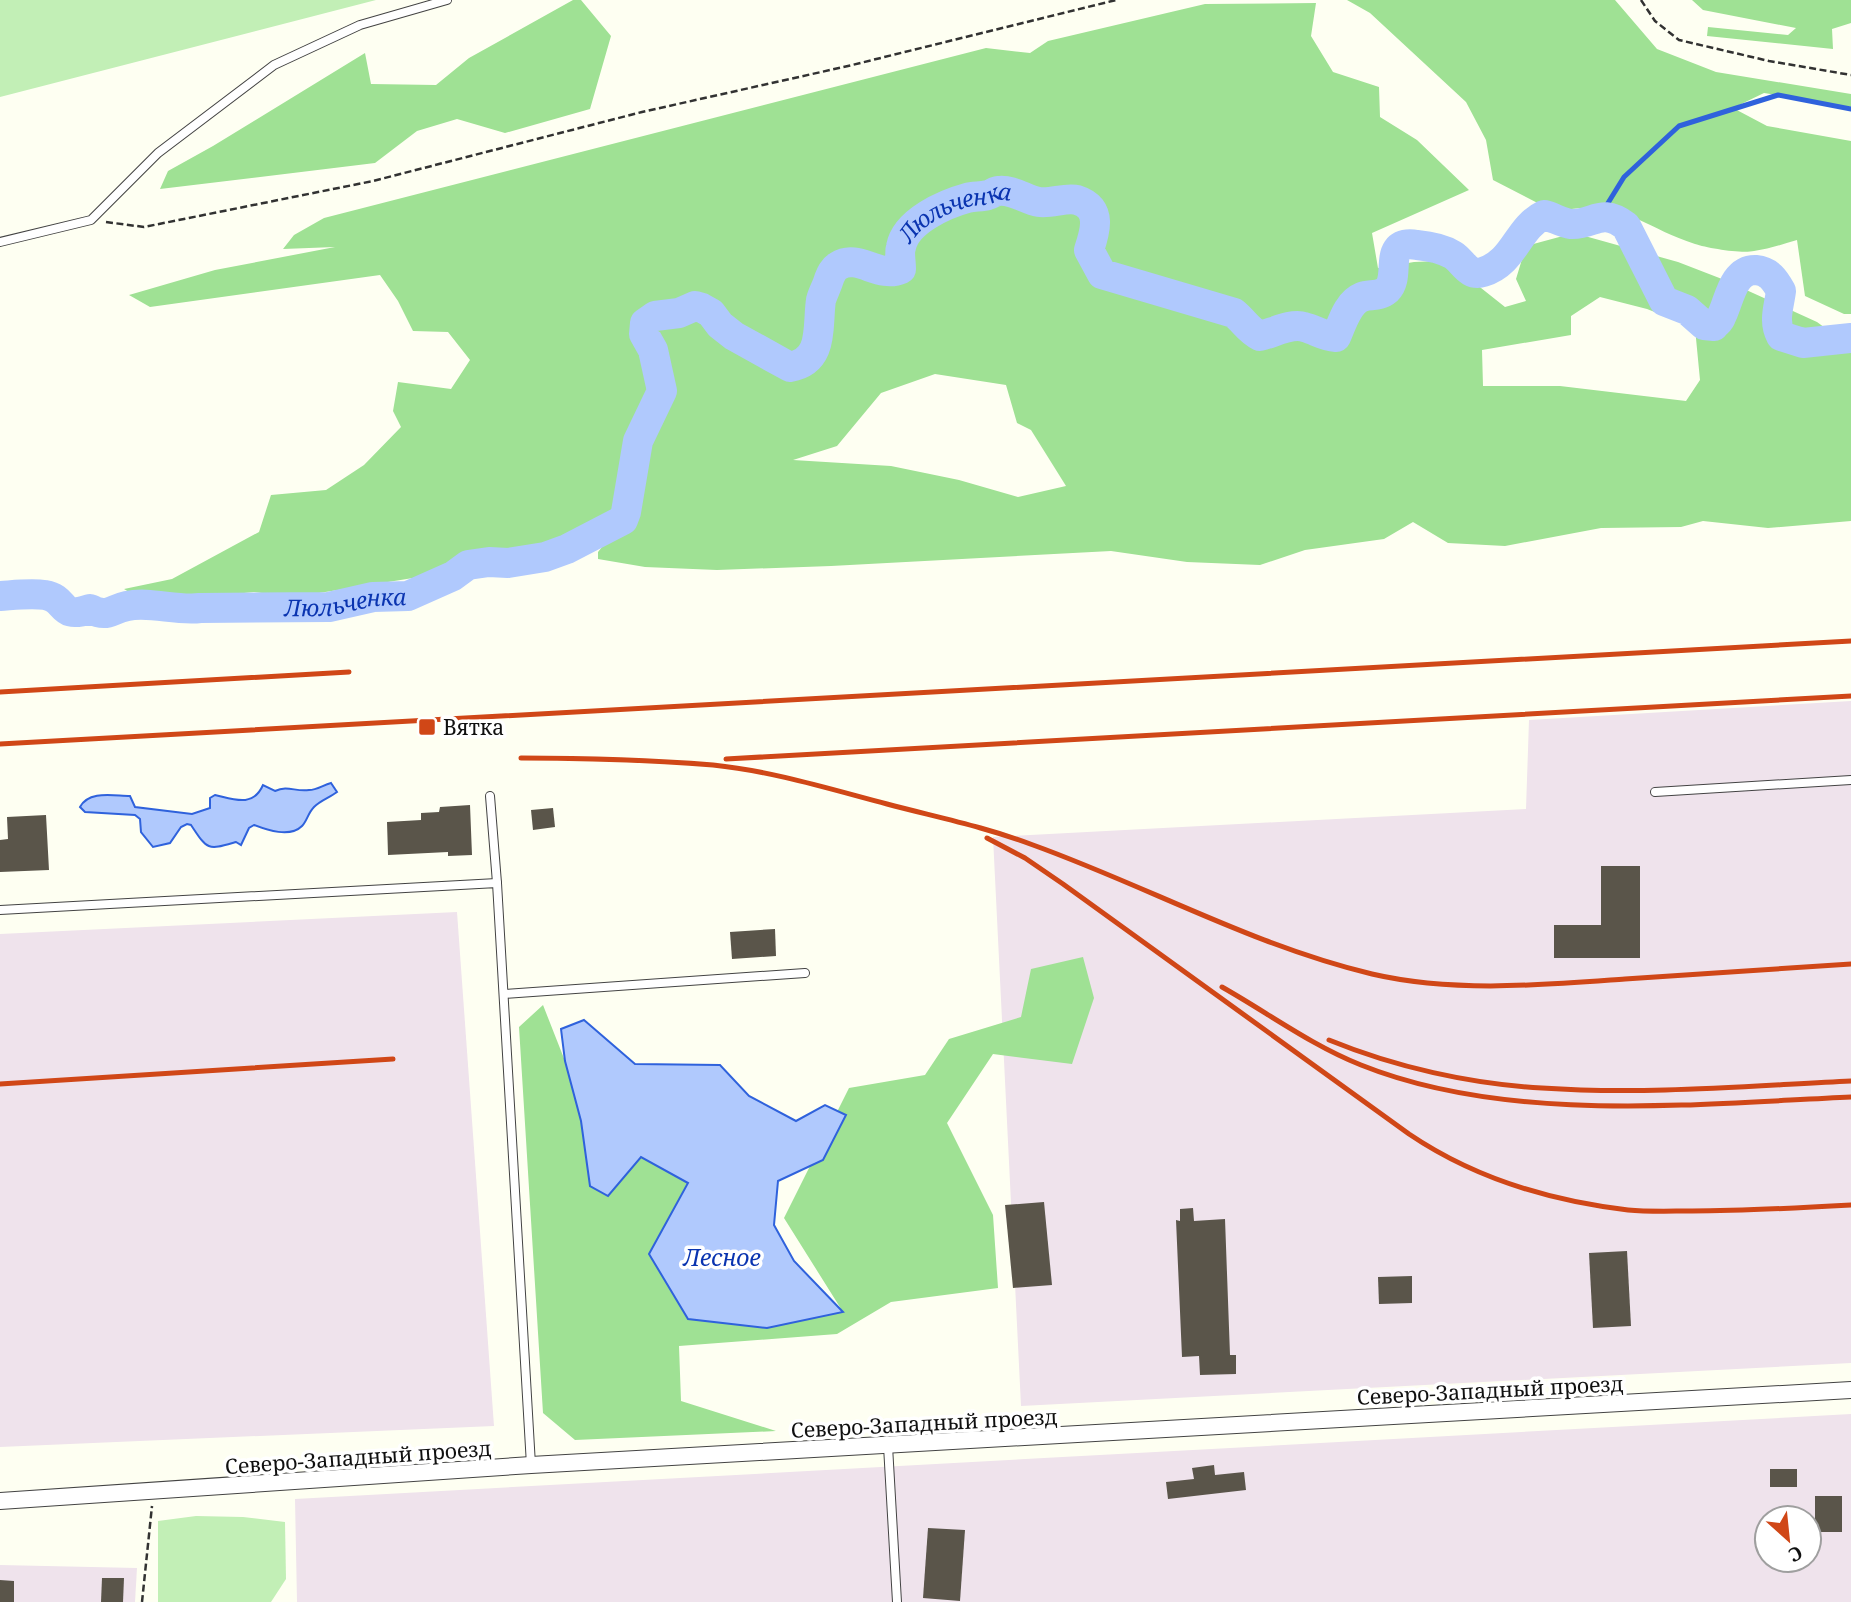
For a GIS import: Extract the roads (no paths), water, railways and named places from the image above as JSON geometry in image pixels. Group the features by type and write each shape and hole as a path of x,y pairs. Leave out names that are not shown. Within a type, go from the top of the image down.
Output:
{"street":[{"name":"Северо-Западный проезд","path":"0,1501 531,1465 1851,1390"}],"lane":[{"path":"0,242 91,220 158,153 274,65 360,25 447,0"},
{"path":"1655,792 1851,780"},
{"path":"490,796 531,1465"},
{"path":"0,910 497,883"},
{"path":"504,994 804,973"},
{"path":"888,1446 897,1602"}],"water":[{"path":"331,783 337,792 314,807 297,830 278,832 254,825 249,828 241,845 236,842 209,846 201,840 191,825 187,824 181,827 170,843 153,847 141,832 140,819 135,815 85,812 80,807 89,798 96,796 130,796 135,807 192,814 210,808 210,798 215,795 242,800 254,797 263,785 275,791 315,789"},
{"name":"Лесное","path":"584,1020 635,1064 720,1065 749,1096 796,1121 825,1105 846,1115 823,1160 778,1181 774,1225 794,1261 843,1312 767,1328 688,1319 649,1254 688,1183 641,1157 608,1196 590,1186 581,1121 565,1061 561,1029"}],"waterway":[{"path":"1600,216 1624,177 1679,126 1778,95 1851,109"},
{"name":"Люльченка","path":"0,596 45,595 73,612 90,609 105,613 136,605 191,609 329,607 373,597 408,596 453,576 468,565 508,563 545,557 567,549 623,520 626,512 638,441 662,391 653,350 644,334 645,323 655,316 679,313 695,306 711,313 720,325 734,336 790,367 801,363 809,358 814,350 819,331 821,300 836,267 853,262 885,271 901,269 900,249 904,238 918,222 948,205 997,191 1039,202 1073,199 1085,204 1091,209 1095,221 1089,250 1102,274 1234,313 1260,336 1299,326 1336,337 1352,304 1365,296 1381,294 1387,290 1391,284 1394,260 1399,248 1417,245 1440,249 1453,255 1473,272 1483,272 1502,261 1528,228 1544,215 1571,224 1604,217 1617,220 1626,226 1664,301 1687,310 1704,325 1714,326 1736,281 1748,271 1756,270 1771,277 1781,291 1777,319 1781,336 1803,343 1851,338"}],"railway":[{"path":"0,744 1851,641"},
{"path":"0,692 349,672"},
{"path":"726,759 1851,696"},
{"path":"521,758 713,765 801,781 1015,839 1285,948 1372,974 1403,980 1466,986 1530,985 1851,964"},
{"path":"987,838 1025,858 1063,884 1409,1134 1434,1150 1487,1175 1570,1201 1628,1210 1732,1210 1851,1205"},
{"path":"1222,987 1307,1038 1361,1065 1418,1084 1478,1096 1603,1106 1667,1106 1851,1097"},
{"path":"1329,1040 1433,1073 1515,1086 1580,1090 1657,1090 1851,1081"},
{"path":"0,1084 393,1059"}],"place":[{"name":"Вятка","path":"427,727"}]}
